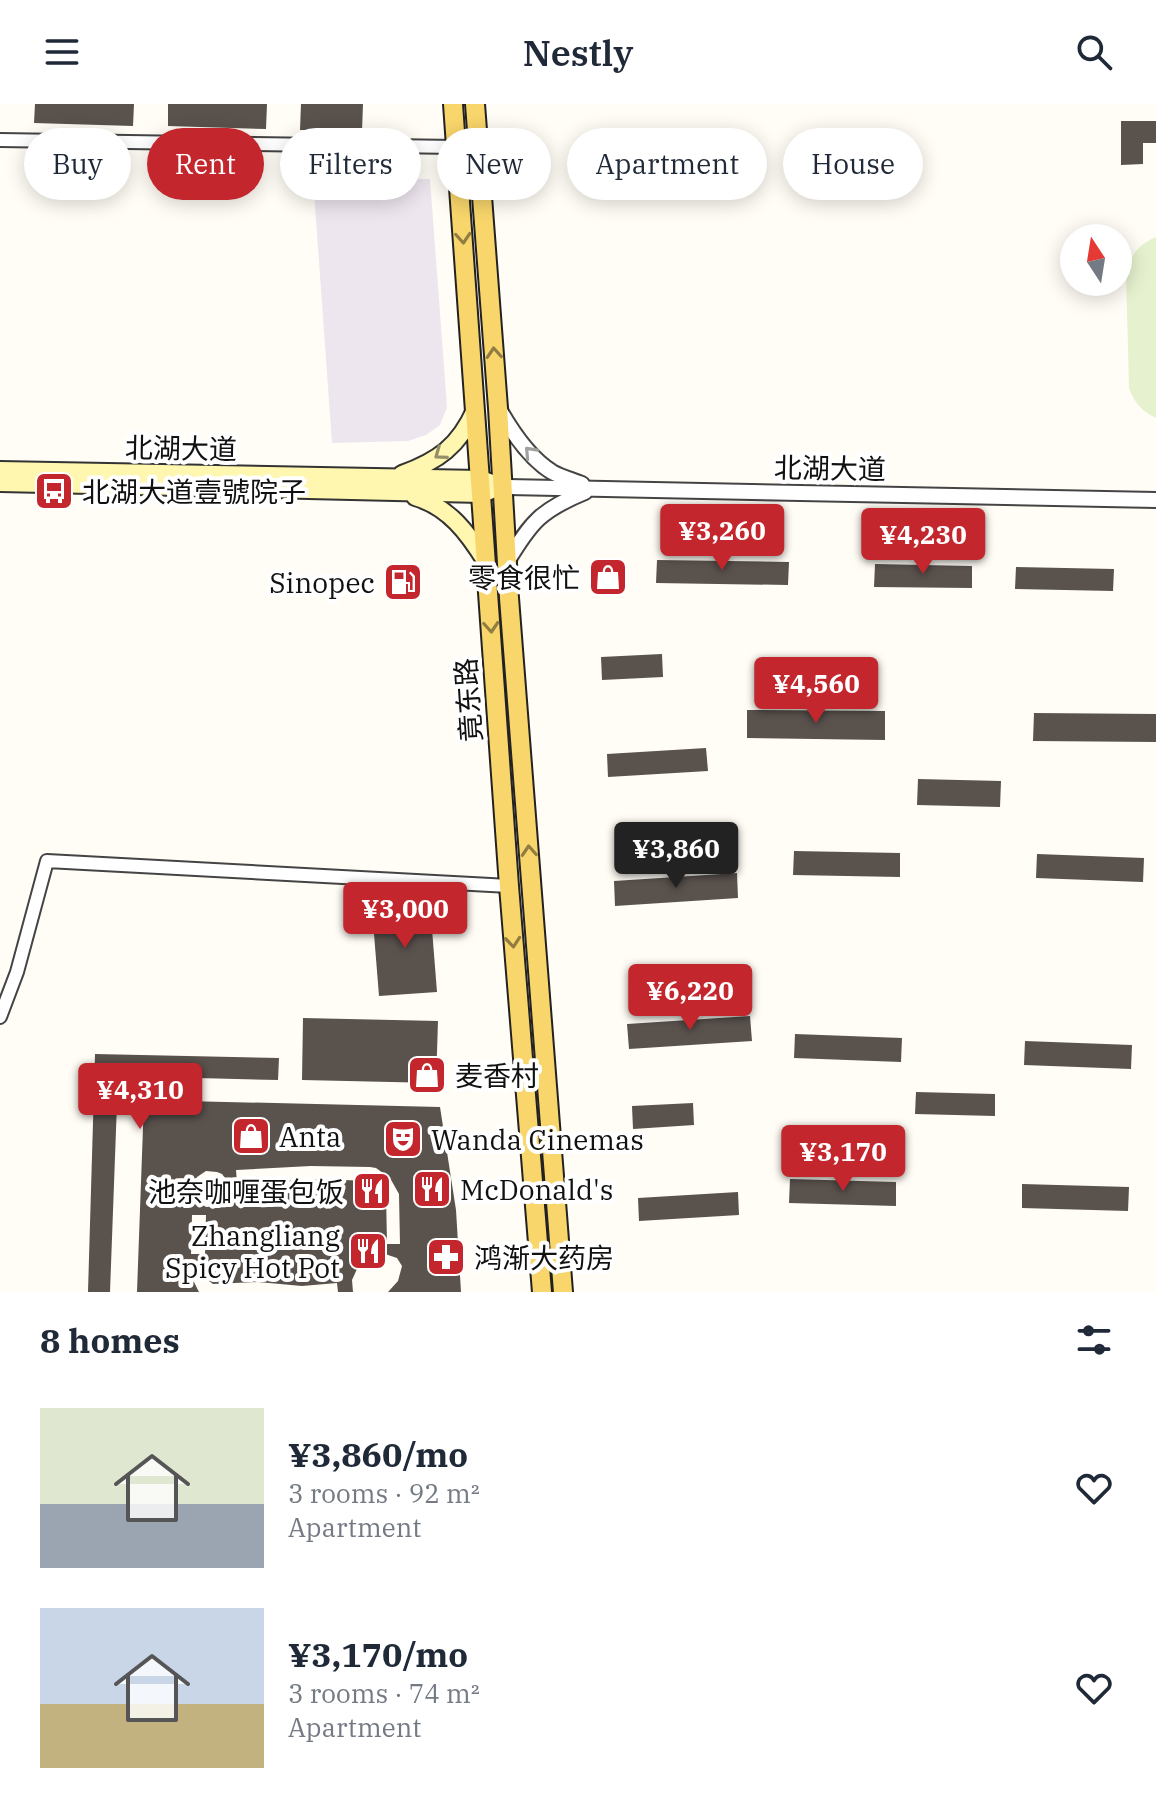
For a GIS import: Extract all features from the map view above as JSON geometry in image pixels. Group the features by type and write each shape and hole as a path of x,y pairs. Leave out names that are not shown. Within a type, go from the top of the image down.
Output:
{"main road":[{"name":"竟东路","path":"453,104 455,128"},
{"name":"竟东路","path":"475,104 563,1292"},
{"name":"竟东路","path":"460,200 509,886 542,1292"},
{"path":"386,485 434,460 457,441 467,429 476,409"},
{"name":"北湖大道","path":"0,470 386,485"},
{"name":"北湖大道","path":"0,483 503,487"},
{"path":"386,485 444,510 469,536 486,562"}],"street":[{"path":"0,140 437,147"},
{"path":"498,408 519,440 541,463 554,473 593,489"},
{"name":"北湖大道","path":"503,487 1156,500"},
{"path":"507,562 521,538 544,512 559,502 593,489"},
{"path":"0,1017 17,972 47,861 509,886"}],"shaded area":[{"path":"421,179 430,179 447,407 440,425 426,435 408,441 332,443 315,200 421,200"}],"green space":[{"path":"1156,237 1156,418 1139,406 1129,388 1127,296 1132,296 1132,258 1145,243"}],"building":[{"path":"35,104 134,104 133,126 34,123"},
{"path":"168,104 267,104 266,129 168,126"},
{"path":"301,104 363,104 362,128 300,128"},
{"path":"1121,121 1156,121 1156,143 1143,143 1143,164 1121,165"},
{"path":"657,560 789,562 788,585 656,583"},
{"path":"875,564 972,566 972,588 874,587"},
{"path":"1016,567 1114,569 1113,591 1015,589"},
{"path":"662,654 663,677 602,680 601,657"},
{"path":"747,710 885,711 885,740 747,738"},
{"path":"1034,713 1156,714 1156,742 1033,741"},
{"path":"706,748 708,771 608,777 607,754"},
{"path":"918,779 1001,781 1000,807 917,805"},
{"path":"794,851 900,853 900,877 793,875"},
{"path":"1037,854 1144,858 1143,882 1036,878"},
{"path":"737,873 738,898 615,906 614,881"},
{"path":"430,904 437,992 379,996 372,909"},
{"path":"750,1016 752,1041 629,1049 627,1024"},
{"path":"303,1018 438,1021 436,1083 302,1080"},
{"path":"795,1034 902,1038 901,1062 794,1058"},
{"path":"1025,1041 1132,1045 1131,1069 1024,1065"},
{"path":"95,1054 279,1058 278,1080 118,1076 110,1292 88,1292"},
{"path":"916,1092 995,1094 995,1116 915,1114"},
{"path":"144,1100 440,1107 456,1210 461,1292 388,1292 398,1281 402,1266 397,1258 385,1254 369,1258 357,1269 352,1280 353,1292 338,1292 337,1283 302,1286 258,1282 213,1284 205,1278 205,1263 191,1263 192,1278 199,1292 137,1292","holes":["311,1166 376,1168 390,1178 399,1194 400,1244 387,1244 386,1193 374,1181 311,1179 237,1183 236,1170","206,1171 222,1174 229,1183 227,1199 217,1206 206,1207 193,1194 194,1182","192,1215 206,1215 205,1254 191,1254"]},
{"path":"693,1103 694,1125 633,1129 632,1106"},
{"path":"790,1179 896,1182 896,1206 789,1203"},
{"path":"1022,1184 1129,1187 1128,1211 1022,1208"},
{"path":"738,1192 739,1215 639,1221 638,1198"}],"place":[{"name":"北湖大道壹號院子","path":"54,491"},
{"name":"零食很忙","path":"608,577"},
{"name":"Sinopec","path":"403,582"},
{"name":"麦香村","path":"427,1075"},
{"name":"Anta","path":"251,1136"},
{"name":"Wanda Cinemas","path":"403,1139"},
{"name":"McDonald's","path":"432,1189"},
{"name":"池奈咖喱蛋包饭","path":"372,1191"},
{"name":"Zhangliang Spicy Hot Pot","path":"368,1251"},
{"name":"鸿渐大药房","path":"446,1257"}]}
